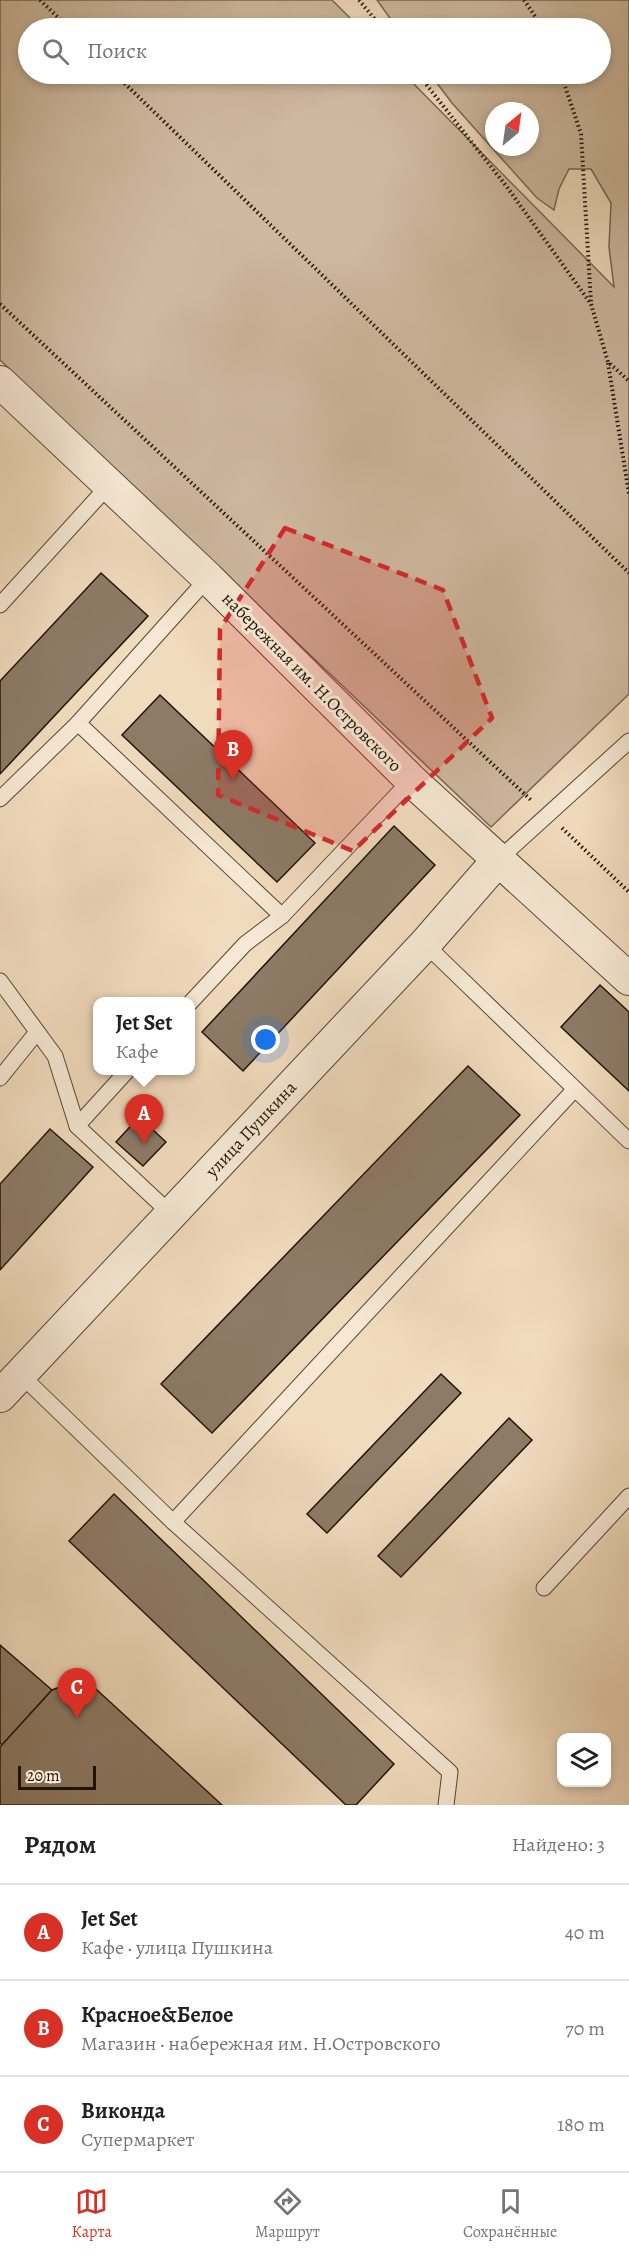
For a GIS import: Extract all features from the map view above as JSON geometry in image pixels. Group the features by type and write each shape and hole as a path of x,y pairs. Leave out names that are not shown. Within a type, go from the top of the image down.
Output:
{"street":[{"name":"набережная им. Н.Островского","path":"0,382 208,578 411,780 629,979"},
{"name":"улица Пушкина","path":"6,1387 424,944 499,859"}],"lane":[{"path":"0,605 110,484"},
{"path":"0,799 78,723 208,578"},
{"path":"78,723 282,916"},
{"path":"499,859 629,741"},
{"path":"195,998 245,944 282,916 411,780"},
{"path":"424,944 629,1141"},
{"path":"0,981 55,1056 77,1126 171,1214"},
{"path":"0,1078 37,1032"},
{"path":"77,1126 124,1075"},
{"path":"173,1522 574,1090"},
{"path":"6,1387 173,1522 450,1772 446,1805"},
{"path":"544,1588 629,1496"}],"path":[{"path":"40,0 59,18"},
{"path":"359,0 374,18"},
{"path":"524,0 536,18"},
{"path":"125,84 629,573"},
{"path":"426,84 507,187 591,304"},
{"path":"564,84 581,134 591,304 608,362 629,494"},
{"path":"0,303 629,892"},
{"path":"608,362 629,381"}],"highlighted area":[{"path":"285,528 443,590 492,718 353,851 218,795 220,629"}],"shaded area":[{"path":"0,0 332,0 350,18 18,18 18,84 414,84 614,287 609,247 611,203 591,169 569,169 559,189 554,210 537,198 499,156 539,156 539,102 485,102 485,140 438,84 611,84 611,18 390,18 377,0 629,0 629,694 491,827 0,360"}],"building":[{"path":"101,573 148,616 0,774 0,681"},
{"path":"160,695 315,843 277,882 122,735"},
{"path":"394,826 435,865 243,1071 202,1032"},
{"path":"600,985 629,1012 629,1091 561,1027"},
{"path":"468,1066 520,1115 212,1433 161,1384"},
{"path":"139,1117 166,1142 143,1166 116,1142"},
{"path":"50,1129 93,1167 0,1270 0,1184"},
{"path":"441,1374 461,1393 327,1533 307,1514"},
{"path":"509,1418 532,1440 401,1577 378,1556"},
{"path":"114,1494 394,1764 356,1805 346,1805 69,1541"},
{"path":"0,1645 52,1690 2,1745 0,1743"},
{"path":"84,1678 222,1805 0,1805 0,1747 52,1690"}],"place":[{"name":"Красное&Белое","path":"233,780"},
{"name":"Jet Set","path":"144,1144"},
{"name":"Виконда","path":"77,1718"}]}
